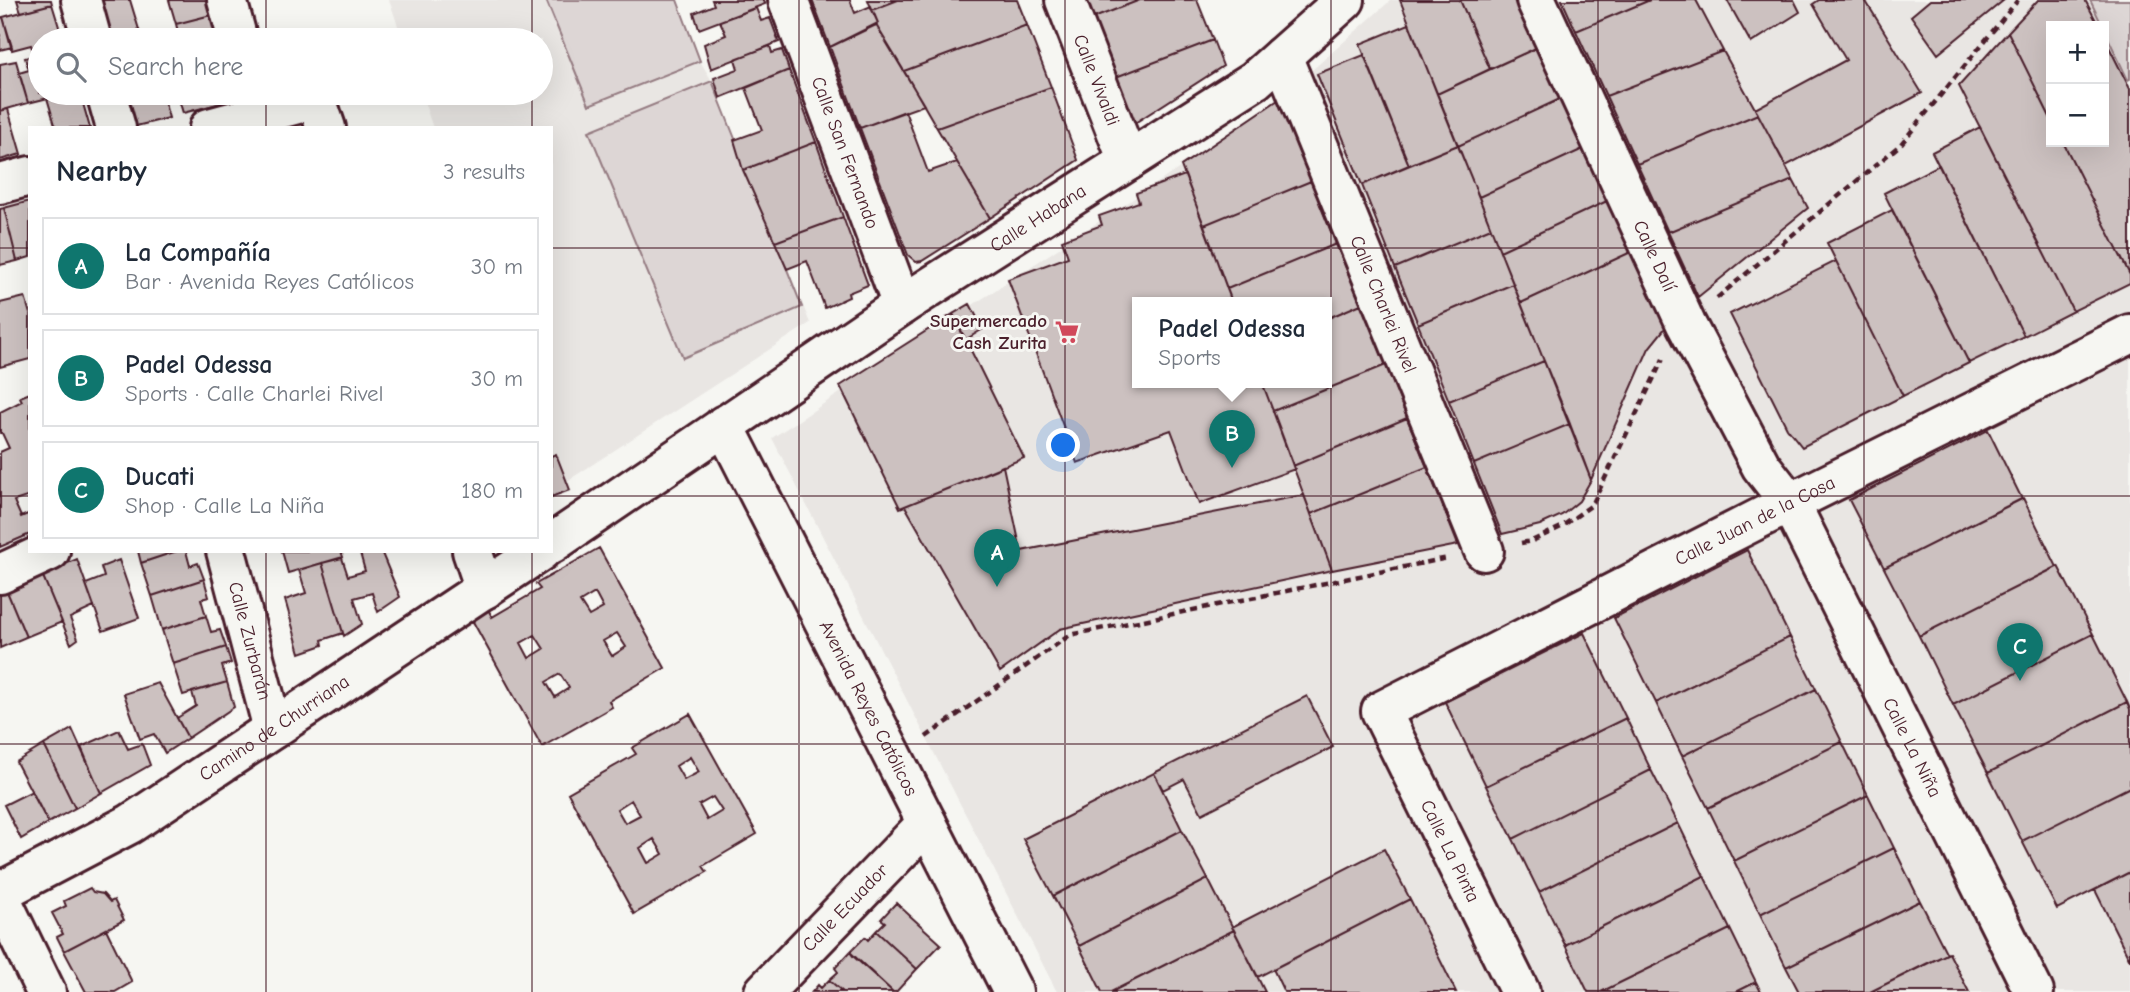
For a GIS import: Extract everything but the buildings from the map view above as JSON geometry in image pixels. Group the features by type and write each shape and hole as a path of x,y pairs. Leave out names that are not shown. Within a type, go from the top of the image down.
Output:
{"street":[{"path":"81,0 89,28"},
{"path":"227,0 235,28"},
{"name":"Calle San Fernando","path":"788,0 902,305"},
{"name":"Calle Vivaldi","path":"1065,0 1128,162"},
{"name":"Calle Habana","path":"724,425 902,305 1255,80 1345,0"},
{"name":"Calle Dalí","path":"1535,0 1686,324 1761,466 1790,503"},
{"name":"Calle Charlei Rivel","path":"1282,56 1484,551"},
{"path":"109,105 115,126"},
{"path":"213,126 253,105"},
{"path":"262,105 321,113"},
{"path":"0,184 28,177"},
{"name":"Calle Juan de la Cosa","path":"1381,711 2130,334"},
{"path":"553,543 724,425"},
{"name":"Avenida Reyes Católicos","path":"724,425 1013,992"},
{"name":"Calle La Niña","path":"1790,503 2034,992"},
{"path":"0,574 46,553"},
{"name":"Calle Zurbarán","path":"227,553 273,729"},
{"path":"473,553 485,589"},
{"name":"Camino de Churriana","path":"0,894 130,824 538,553"},
{"name":"Calle La Pinta","path":"1381,711 1520,992"},
{"name":"Calle Ecuador","path":"764,992 927,823"},
{"path":"0,894 47,992"}],"path":[{"path":"895,759 1070,635 1532,541 1562,527 1592,505 1668,348 1686,324 1901,144 2018,0"}],"shaded area":[{"path":"389,0 677,0 810,323 561,485 553,463 553,126 432,126 425,105 553,105 553,28 399,28"},
{"path":"546,0 677,0 700,61 589,105"},
{"path":"1391,0 2090,0 2100,21 2046,21 2046,147 2109,147 2109,40 2130,84 2130,992 1057,992 772,438 1266,111"},
{"path":"2090,0 2130,0 2128,80 2109,40 2109,21 2100,21"},
{"path":"712,81 802,307 683,358 589,131"}],"place":[{"name":"Supermercado Cash Zurita","path":"1067,332"},
{"name":"Padel Odessa","path":"1232,468"},
{"name":"La Compañía","path":"997,587"},
{"name":"Ducati","path":"2020,681"}]}
